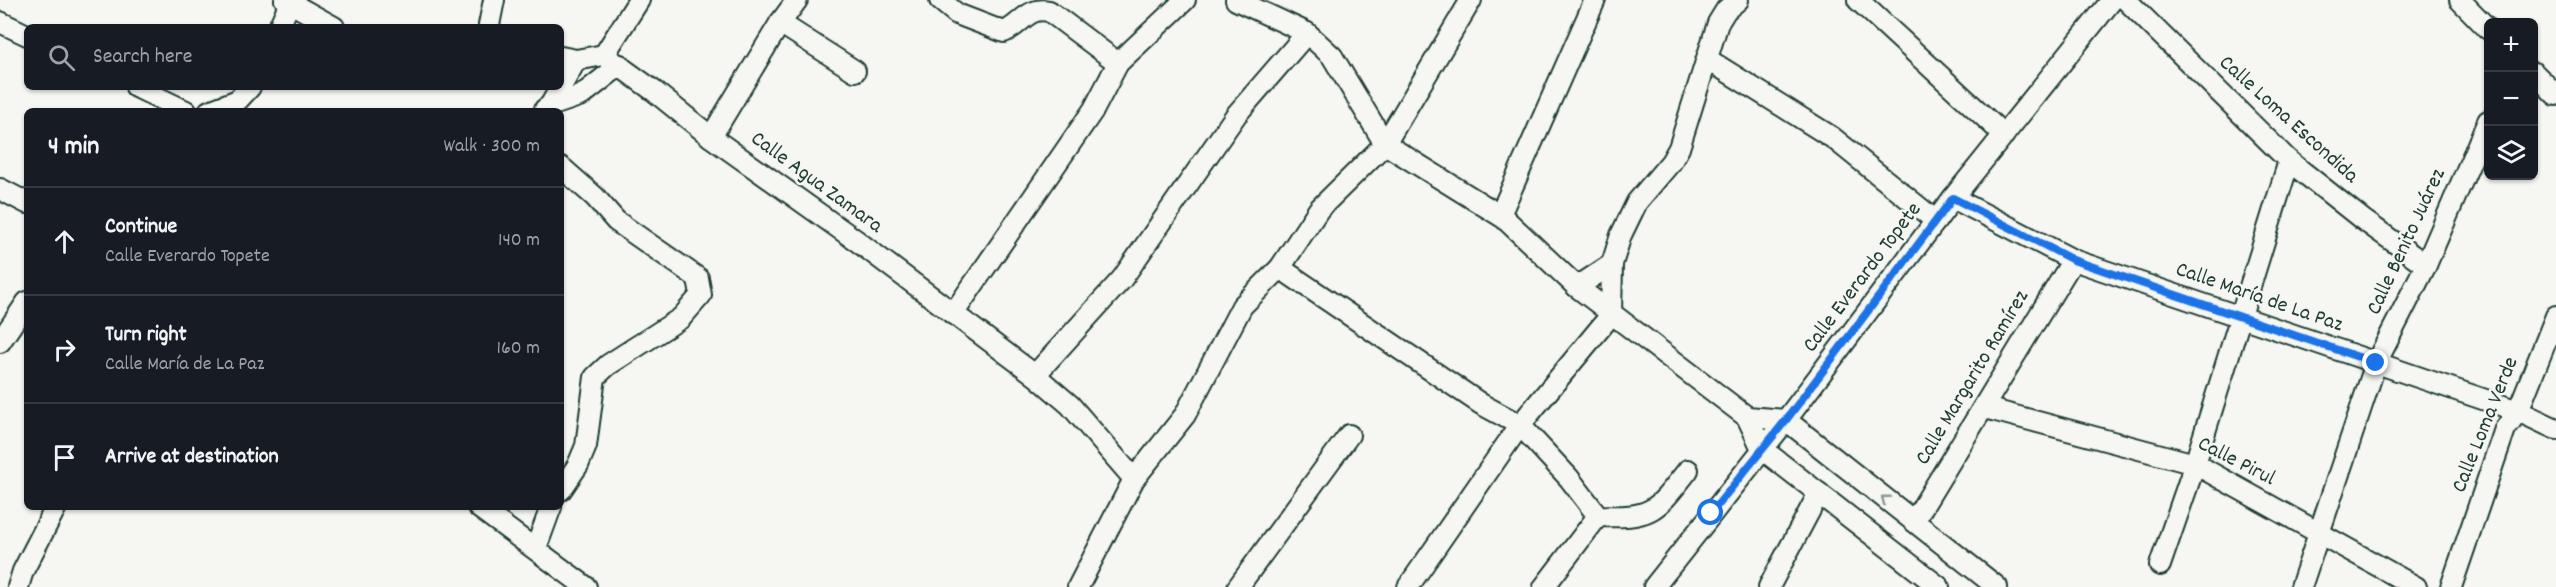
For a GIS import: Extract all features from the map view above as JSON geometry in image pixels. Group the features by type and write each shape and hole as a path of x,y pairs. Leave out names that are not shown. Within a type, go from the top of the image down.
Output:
{"street":[{"path":"489,24 494,0"},
{"path":"547,108 582,94 612,60 639,0"},
{"path":"711,137 780,23 797,0"},
{"path":"940,0 957,14 1004,32 1032,12 1041,9 1049,11 1118,63"},
{"path":"954,314 1094,109 1118,63 1185,0"},
{"path":"1236,0 1307,33 1332,56 1385,144 1500,215 1576,287 1747,417 1762,449 1930,584 1945,546"},
{"path":"1078,587 1134,479 1185,415 1242,306 1280,268 1319,209 1385,144 1471,0"},
{"path":"1500,215 1595,0"},
{"path":"1418,584 1520,425 1611,315 1612,264 1621,235 1638,202 1671,162 1679,148 1718,23 1726,10 1738,0"},
{"path":"1858,0 2004,135"},
{"name":"Calle Everardo Topete","path":"1654,587 1786,420 1953,198 2112,0"},
{"name":"Calle Loma Escondida","path":"2126,0 2289,160 2362,219 2426,264"},
{"path":"2460,0 2484,25"},
{"path":"280,24 289,1 329,24"},
{"path":"0,22 24,34"},
{"path":"780,23 855,71"},
{"path":"1035,375 1122,279 1236,115 1307,33"},
{"path":"568,58 612,60"},
{"path":"1707,59 1833,138 1936,221"},
{"name":"Calle Agua Zamara","path":"612,60 711,137 1035,375 1070,405 1134,479"},
{"path":"2538,77 2556,95"},
{"path":"142,90 180,108"},
{"path":"217,108 238,100 247,90"},
{"path":"547,108 555,90"},
{"name":"Calle Benito Juárez","path":"2301,587 2376,363 2426,264 2486,126"},
{"path":"2160,565 2195,464 2289,160"},
{"path":"564,170 596,197 616,221 698,278 701,295 681,318 608,364 595,376 586,446 578,465 564,486"},
{"path":"0,189 24,201"},
{"name":"Calle María de La Paz","path":"1953,198 2073,260 2518,411 2556,429"},
{"name":"Calle Margarito Ramírez","path":"1914,521 2073,260"},
{"path":"1576,287 1612,264"},
{"path":"1280,268 1481,404 1520,425 1569,478 1598,516"},
{"path":"0,342 24,306"},
{"name":"Calle Loma Verde","path":"2451,587 2505,429 2518,411 2556,316"},
{"name":"Calle Pirul","path":"1984,408 2195,464 2416,587"},
{"path":"1747,417 1786,420 1997,587"},
{"path":"1238,587 1349,435"},
{"path":"1598,516 1633,517 1644,514 1663,501 1688,470"},
{"path":"1769,587 1819,493"},
{"path":"18,587 23,571 54,510"},
{"path":"482,510 586,587"},
{"path":"536,548 550,510"},
{"path":"1544,587 1598,516"}],"route":[{"path":"1711,513 1786,420 1953,198 2073,260 2376,363"}]}
